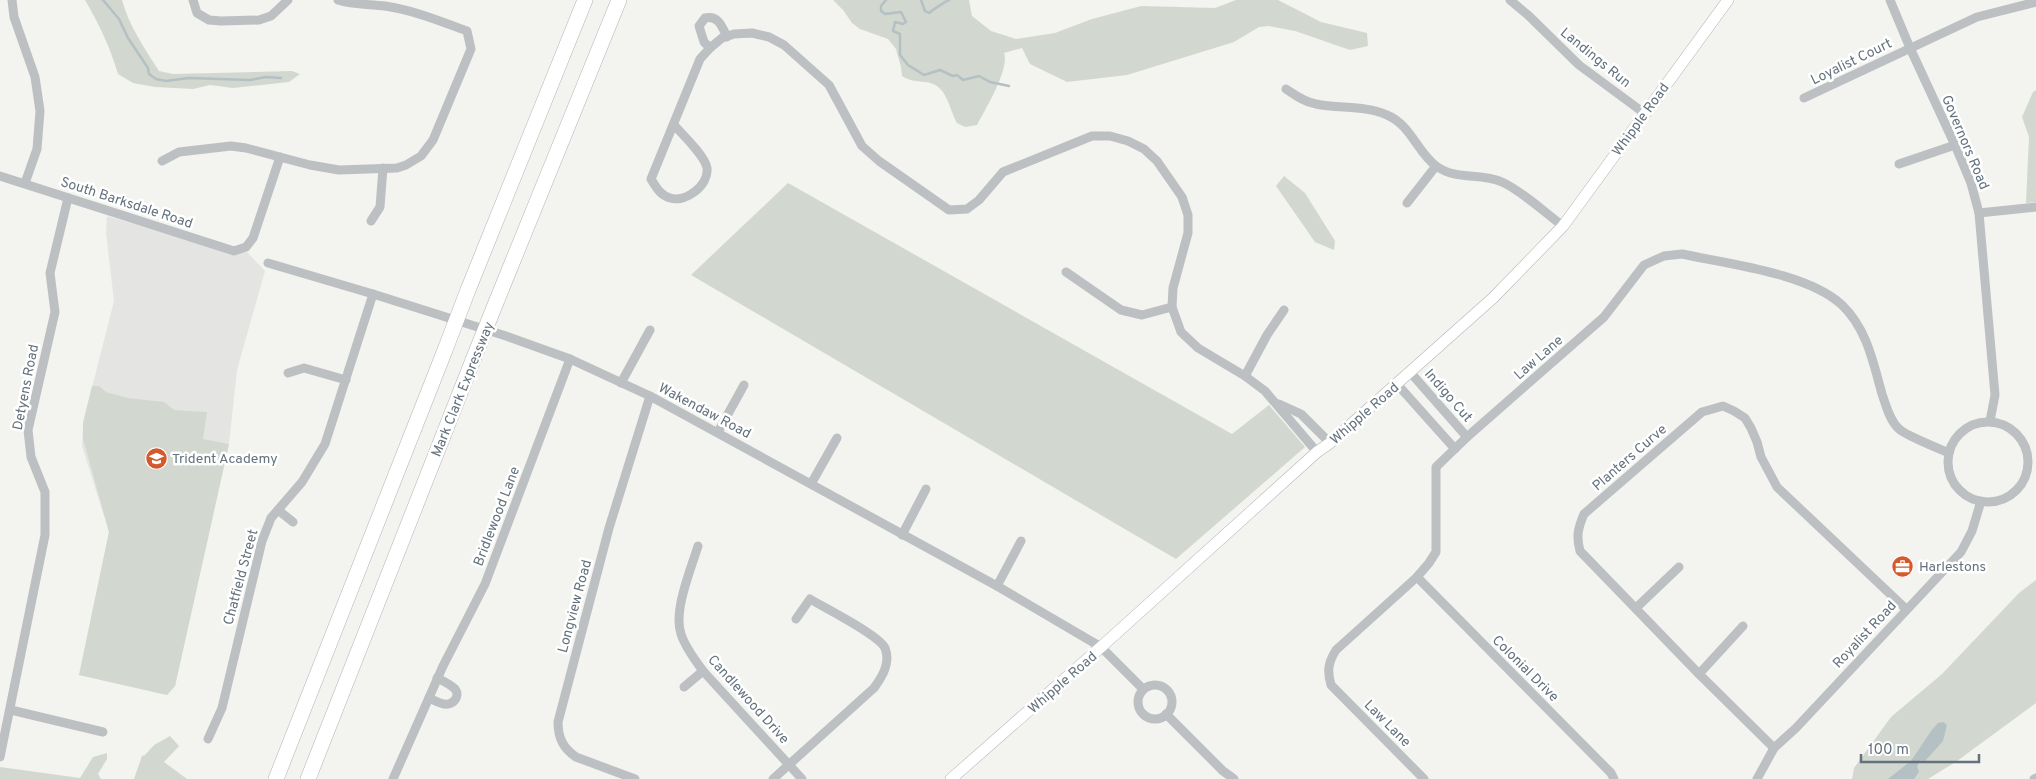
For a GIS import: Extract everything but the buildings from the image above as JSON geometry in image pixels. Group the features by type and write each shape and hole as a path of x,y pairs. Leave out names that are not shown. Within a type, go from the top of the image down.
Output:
{"highway":[{"path":"276,779 444,350 585,0"},
{"name":"Mark Clark Expressway","path":"308,779 473,360 619,0"}],"main road":[{"name":"Whipple Road","path":"951,779 1101,647 1316,452 1330,443 1493,298 1563,226 1728,0"}],"street":[{"path":"12,0 14,17 36,77 40,111 37,149 25,183"},
{"path":"193,0 197,14 209,20 221,21 259,20 271,16 288,0"},
{"path":"162,161 179,152 214,146 246,148 310,166 338,170 397,168 414,161 426,150 433,140 471,49 467,31 421,13 385,6 346,3 338,0"},
{"name":"Landings Run","path":"1510,0 1574,60 1644,113"},
{"name":"Governors Road","path":"1890,0 1955,145 1979,213 1995,395 1990,421"},
{"name":"Loyalist Court","path":"1804,98 1977,17 2036,2"},
{"path":"710,48 704,42 699,26 705,18 710,17 720,23 727,36"},
{"path":"674,125 702,157 707,167 707,176 694,193 684,199 670,198 659,191 651,179 700,60 710,48 727,36 752,33 769,37 784,45 829,85 862,146 949,210 967,209 978,200 1003,172 1092,136 1110,136 1128,141 1144,149 1157,161 1182,196 1188,215 1188,233 1173,288 1172,307 1181,332 1198,348 1266,391 1316,452"},
{"path":"1286,89 1306,102 1373,111 1388,115 1412,135 1425,155 1436,166 1452,175 1488,178 1502,182 1563,226"},
{"path":"1899,164 1955,145"},
{"name":"South Barksdale Road","path":"0,176 234,251 246,247 254,238 280,158"},
{"path":"1407,203 1436,166"},
{"path":"371,221 380,207 383,168"},
{"name":"Detyens Road","path":"0,757 45,535 44,492 31,457 28,430 55,312 50,273 68,198"},
{"path":"1979,213 2036,206"},
{"name":"Law Lane","path":"1424,779 1331,686 1328,662 1336,650 1417,577 1429,564 1436,552 1436,467 1604,317 1644,265 1664,256 1682,254 1791,278 1828,295 1842,305 1858,323 1866,341 1889,414 1898,429 1949,453"},
{"name":"Wakendaw Road","path":"268,263 373,294 570,359 650,396 997,586 1101,647 1143,689"},
{"path":"1066,272 1121,310 1142,315 1172,307"},
{"name":"Chatfield Street","path":"208,739 222,708 262,541 271,518 302,482 321,451 373,294"},
{"path":"1245,376 1267,335 1284,310"},
{"path":"622,383 650,330"},
{"name":"Bridlewood Lane","path":"393,779 437,678 485,584 570,359"},
{"path":"288,373 304,368 346,380"},
{"name":"Indigo Cut","path":"1410,372 1468,437"},
{"path":"1397,384 1455,450"},
{"path":"718,432 744,385"},
{"name":"Longview Road","path":"635,779 576,757 567,751 558,734 558,722 609,528 650,396"},
{"path":"1276,403 1301,414 1330,443"},
{"name":"Planters Curve","path":"1774,748 1699,674 1580,551 1577,529 1584,514 1702,412 1723,406 1744,418 1751,428 1761,457 1777,487 1906,609"},
{"path":"1990,421 2004,424 2021,438 2032,467 2020,486 2010,496 2000,500 1981,501 1968,496 1953,481 1949,473 1949,453 1957,435 1970,425 1990,421"},
{"path":"811,484 837,438"},
{"path":"902,535 926,489"},
{"name":"Royalist Road","path":"1757,779 1774,748 1796,728 1968,543 1981,501"},
{"path":"278,510 293,522"},
{"path":"997,586 1020,541"},
{"name":"Candlewood Drive","path":"698,546 679,612 680,633 692,656 802,779"},
{"path":"1636,608 1679,567"},
{"name":"Colonial Drive","path":"1417,577 1611,773 1614,779"},
{"path":"773,779 874,688 883,676 887,662 885,648 874,636 810,599 796,619"},
{"path":"1699,674 1743,626"},
{"path":"684,687 704,670"},
{"path":"428,698 445,705 454,702 456,698 457,693 454,689 437,678"},
{"path":"1158,685 1167,690 1172,700 1166,714 1161,717 1150,718 1140,711 1138,700 1143,689 1147,686 1158,685"},
{"path":"11,710 103,732"},
{"path":"1166,714 1223,771 1234,779"}],"shaded area":[{"path":"85,0 122,0 133,28 159,71 173,74 292,71 300,74 289,82 233,88 210,85 193,89 155,87 133,83 118,74 104,36"},
{"path":"833,0 969,0 972,16 991,31 1016,39 1055,33 1092,19 1141,6 1215,8 1236,0 1278,0 1321,22 1367,33 1368,46 1350,50 1295,31 1269,26 1259,27 1234,42 1127,75 1067,82 1030,64 1022,48 1004,53 1003,69 991,100 977,125 965,127 957,123 946,97 938,87 902,76 896,49 888,39 860,29 852,23"},
{"path":"2036,90 2036,202 2026,203 2029,137 2022,117 2033,92"},
{"path":"1284,176 1305,193 1335,241 1334,250 1315,242 1276,186"},
{"path":"788,183 1232,434 1269,405 1305,447 1176,559 691,275"},
{"name":"Trident Academy","path":"107,216 236,254 247,252 265,271 237,370 229,444 175,686 167,695 79,675 109,532 82,446 83,423 114,301 106,233"},
{"path":"92,386 99,386 106,392 128,398 164,402 174,410 207,412 203,439 229,444 175,686 167,695 79,675 109,532 83,439 83,423"},
{"path":"2036,580 2036,703 1957,761 1928,779 1852,779 1854,768 1891,717 1942,674 2019,593"},
{"path":"1943,722 1947,725 1943,741 1925,761 1921,760 1917,766 1919,772 1914,779 1888,779 1911,761 1931,731 1938,723"},
{"path":"170,736 179,746 164,762 187,779 134,779 142,756 154,745"},
{"path":"107,753 107,759 98,774 101,779 0,779 0,767 80,778 93,757"}],"waterway":[{"path":"103,0 119,19 128,38 148,68 149,74 156,79 166,81 189,78 250,80 266,77 281,78"},
{"path":"886,0 881,6 881,11 885,14 901,12 906,22 903,24 895,22 893,31 900,34 900,55 908,65 924,75 940,70 953,76 957,75 963,80 979,76 990,82 1009,86"},
{"path":"921,0 925,11 929,13 949,0"}],"place":[{"name":"Trident Academy","path":"156,458"},
{"name":"Harlestons","path":"1903,566"}]}
